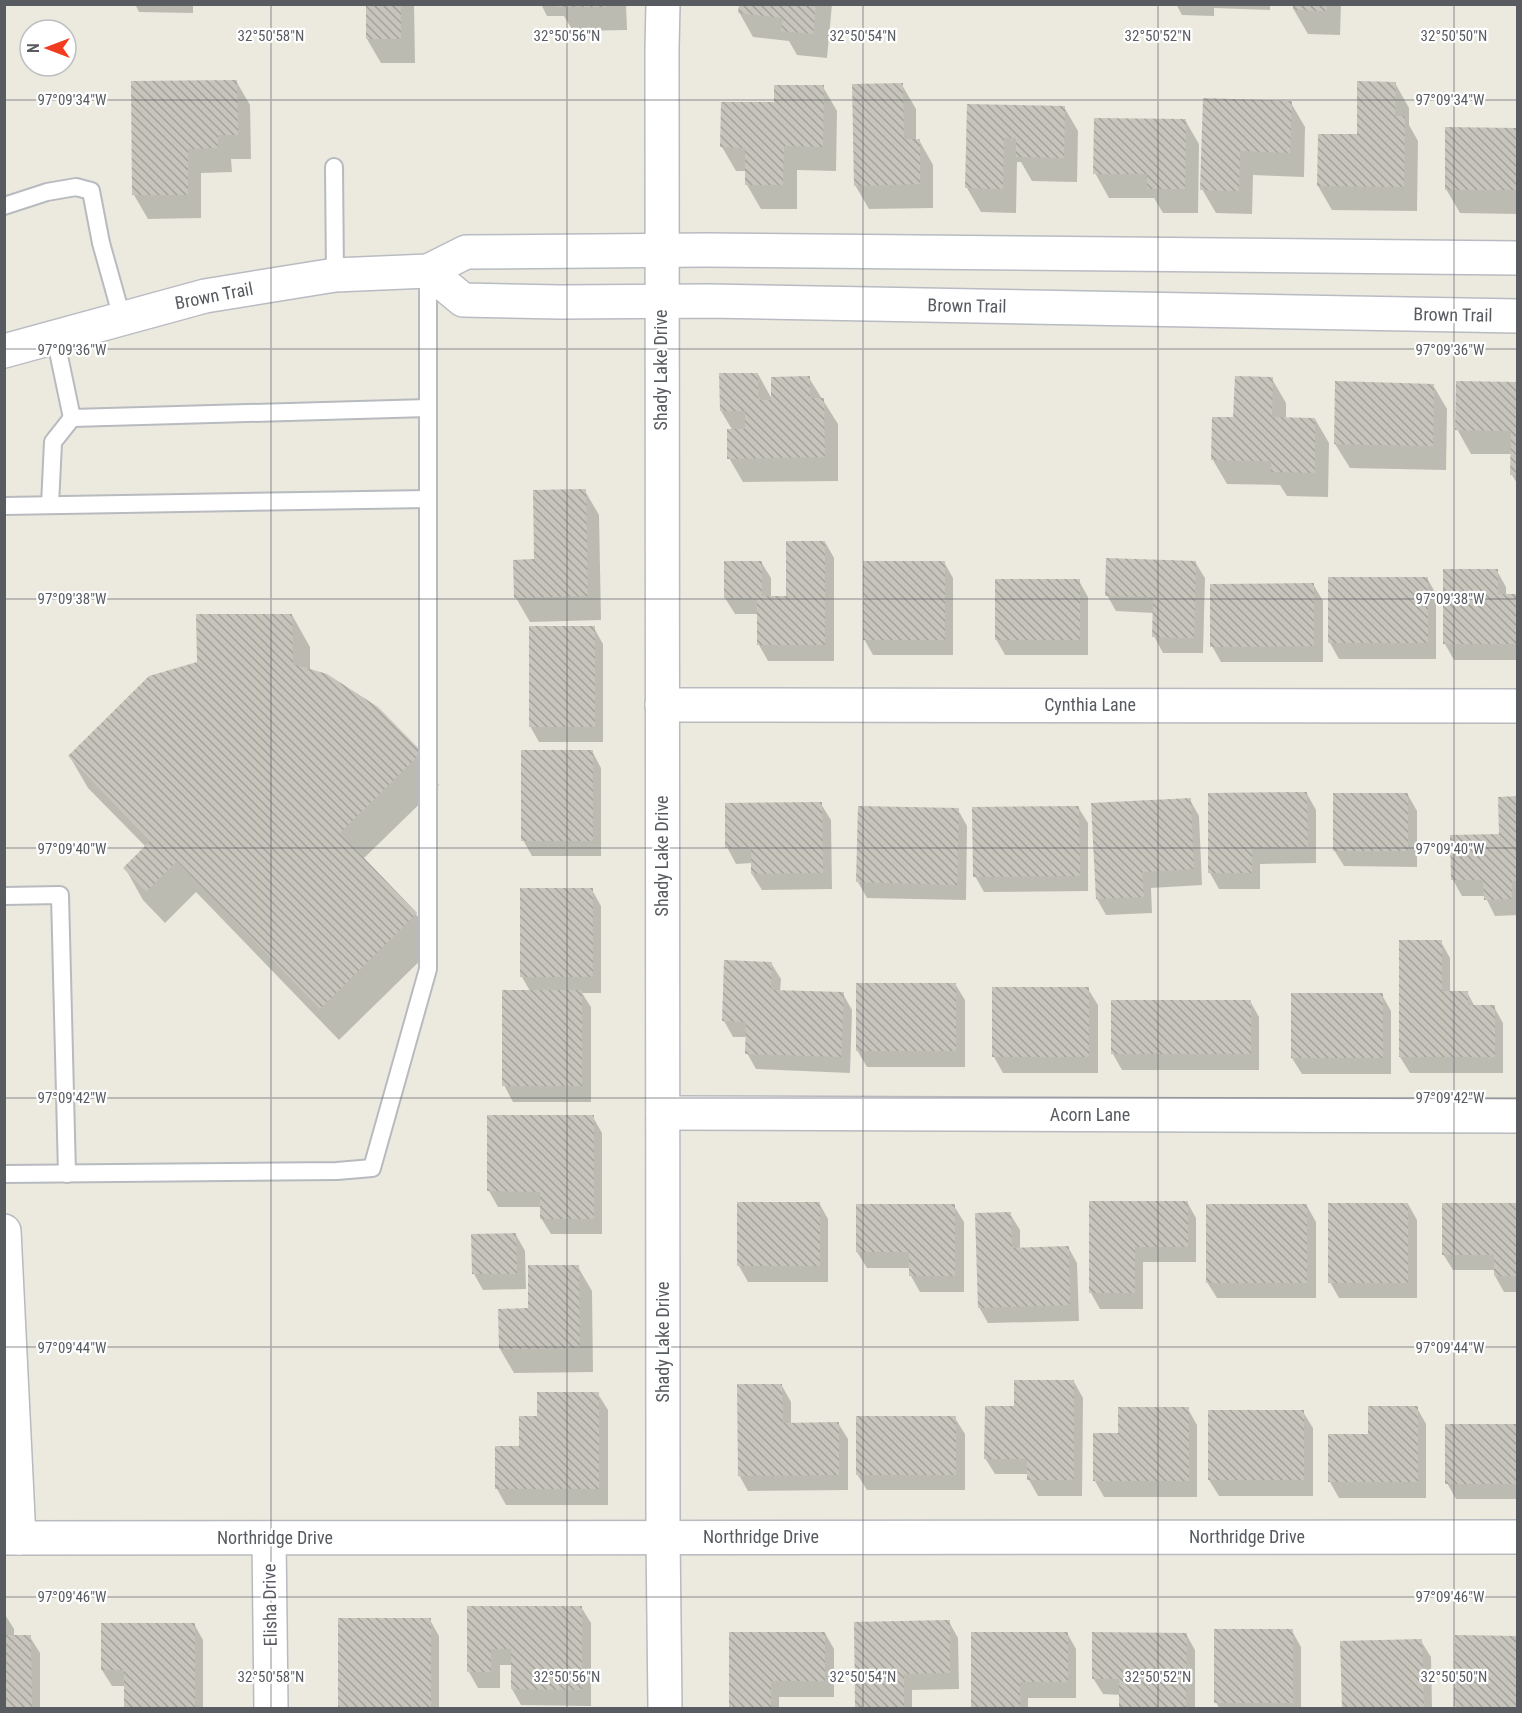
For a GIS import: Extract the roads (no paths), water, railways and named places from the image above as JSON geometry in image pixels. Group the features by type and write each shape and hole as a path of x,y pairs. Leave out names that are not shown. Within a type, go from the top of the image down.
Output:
{"street":[{"name":"Shady Lake Drive","path":"663,4 661,301 665,1708"},
{"name":"Brown Trail","path":"4,351 205,296 335,275 428,271 466,252 661,250 1518,258"},
{"name":"Brown Trail","path":"428,271 463,300 661,301 1518,316"},
{"name":"Cynthia Lane","path":"662,705 1518,706"},
{"name":"Acorn Lane","path":"663,1113 1518,1116"},
{"path":"4,1231 12,1538"},
{"name":"Northridge Drive","path":"12,1538 1518,1537"},
{"name":"Elisha Drive","path":"269,1538 271,1708"}],"lane":[{"path":"334,167 335,275"},
{"path":"4,206 47,192 76,187 91,191 101,243 122,318"},
{"path":"4,1174 337,1171 372,1168 428,969 428,271"},
{"path":"55,337 72,418"},
{"path":"72,418 428,408"},
{"path":"50,505 53,442 72,418"},
{"path":"4,506 428,499"},
{"path":"4,896 60,895 67,1174"}]}
